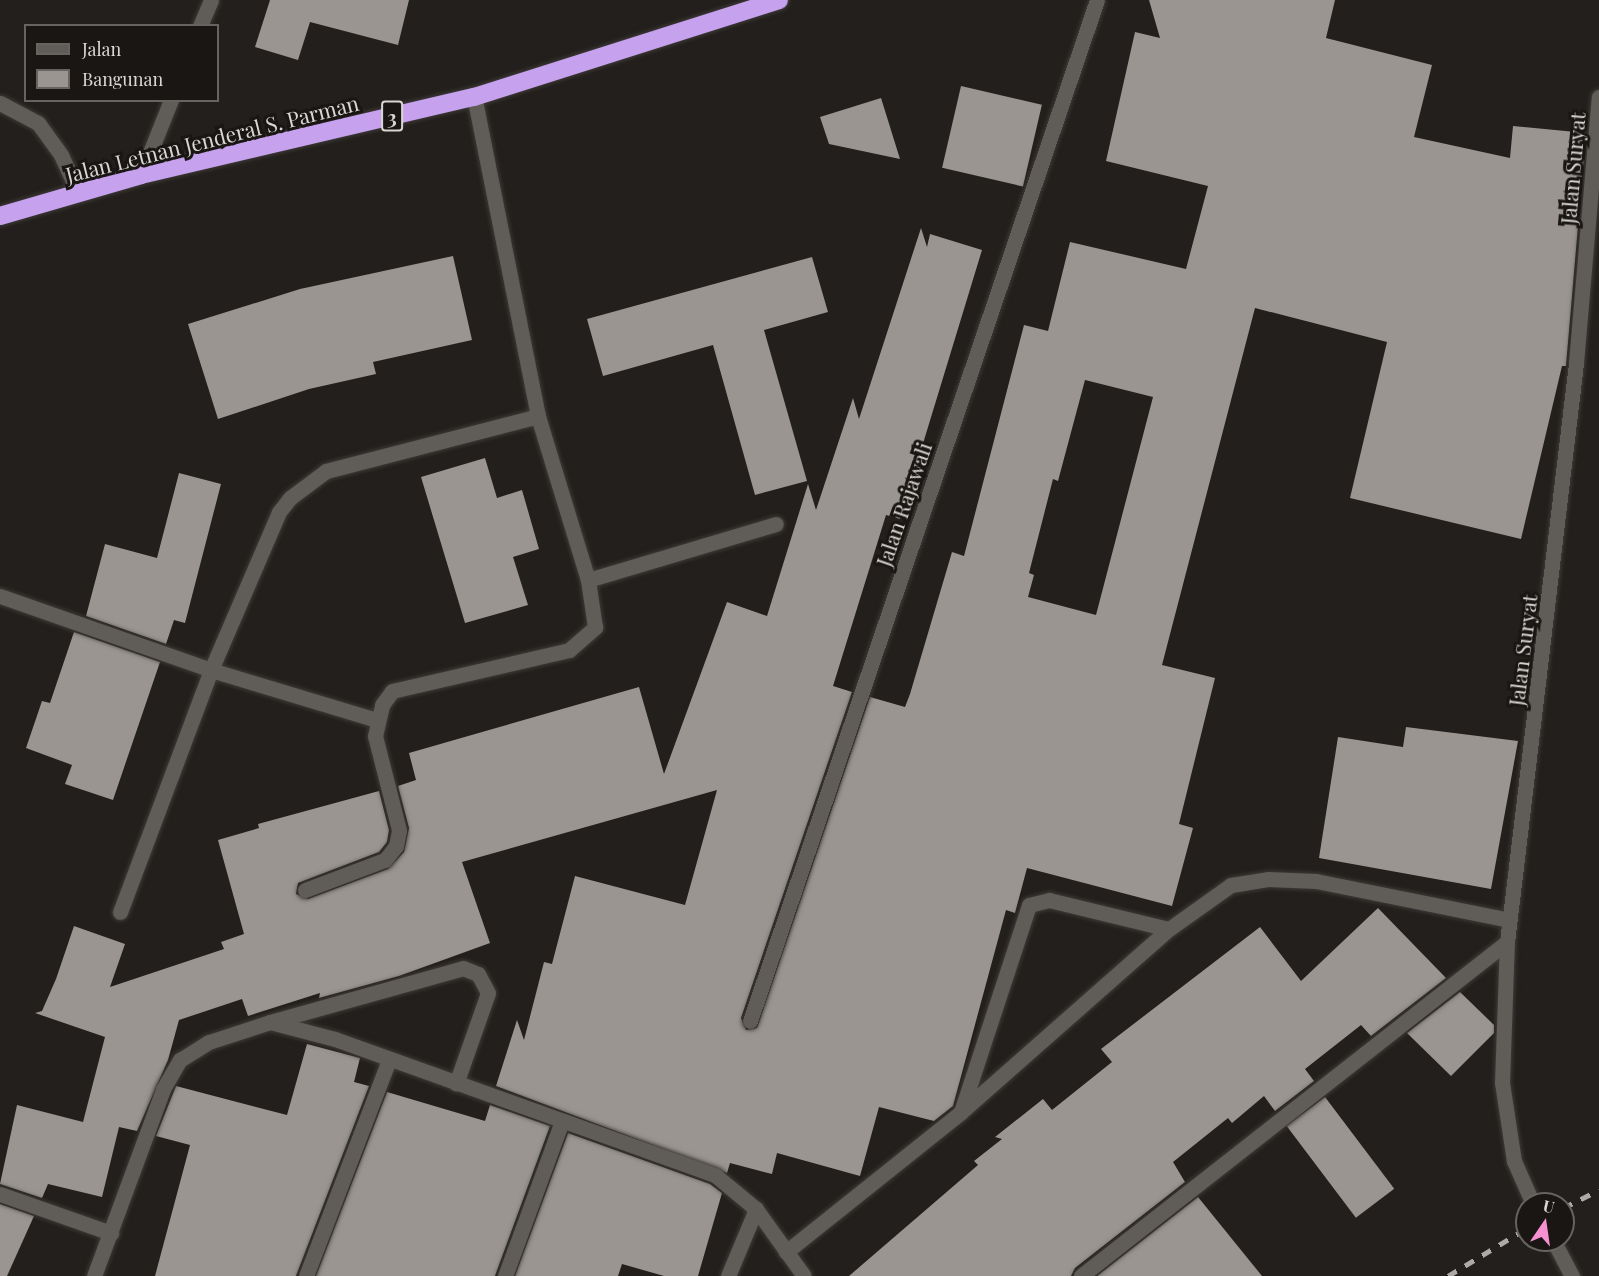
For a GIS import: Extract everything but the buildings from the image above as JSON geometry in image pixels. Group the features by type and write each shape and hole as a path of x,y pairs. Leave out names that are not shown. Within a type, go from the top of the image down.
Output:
{"highway":[{"name":"Jalan Letnan Jenderal S. Parman","path":"0,216 141,176 474,97 779,0"}],"street":[{"path":"201,24 210,0"},
{"name":"Jalan Rajawali","path":"750,1021 1096,0"},
{"path":"305,890 386,860 396,846 399,830 375,736 377,720 392,691 569,650 595,627 588,580 538,416 474,97"},
{"name":"Jalan Suryat","path":"1528,1192 1514,1161 1502,1083 1509,920 1576,363 1599,97"},
{"path":"141,176 170,102"},
{"path":"0,103 38,123 61,155 79,194"},
{"path":"120,912 211,670 279,512 290,498 326,471 538,416"},
{"path":"588,580 776,524"},
{"path":"0,596 10,596 211,670 377,720"},
{"path":"786,1252 960,1113 1169,929 1231,885 1268,879 1316,881 1509,920"},
{"path":"960,1113 1029,905 1048,900 1169,929"},
{"path":"1080,1276 1508,942"},
{"path":"94,1276 163,1089 180,1060 209,1042 270,1022 463,968 478,975 488,993 456,1084"},
{"path":"270,1022 335,1039 715,1175 756,1209 804,1276"},
{"path":"306,1276 389,1060"},
{"path":"505,1276 562,1121"},
{"path":"0,1194 111,1233"},
{"path":"729,1276 756,1209"},
{"path":"1559,1252 1572,1276"}],"railway":[{"path":"1575,1202 1599,1190"},
{"path":"1448,1276 1515,1235"}]}
